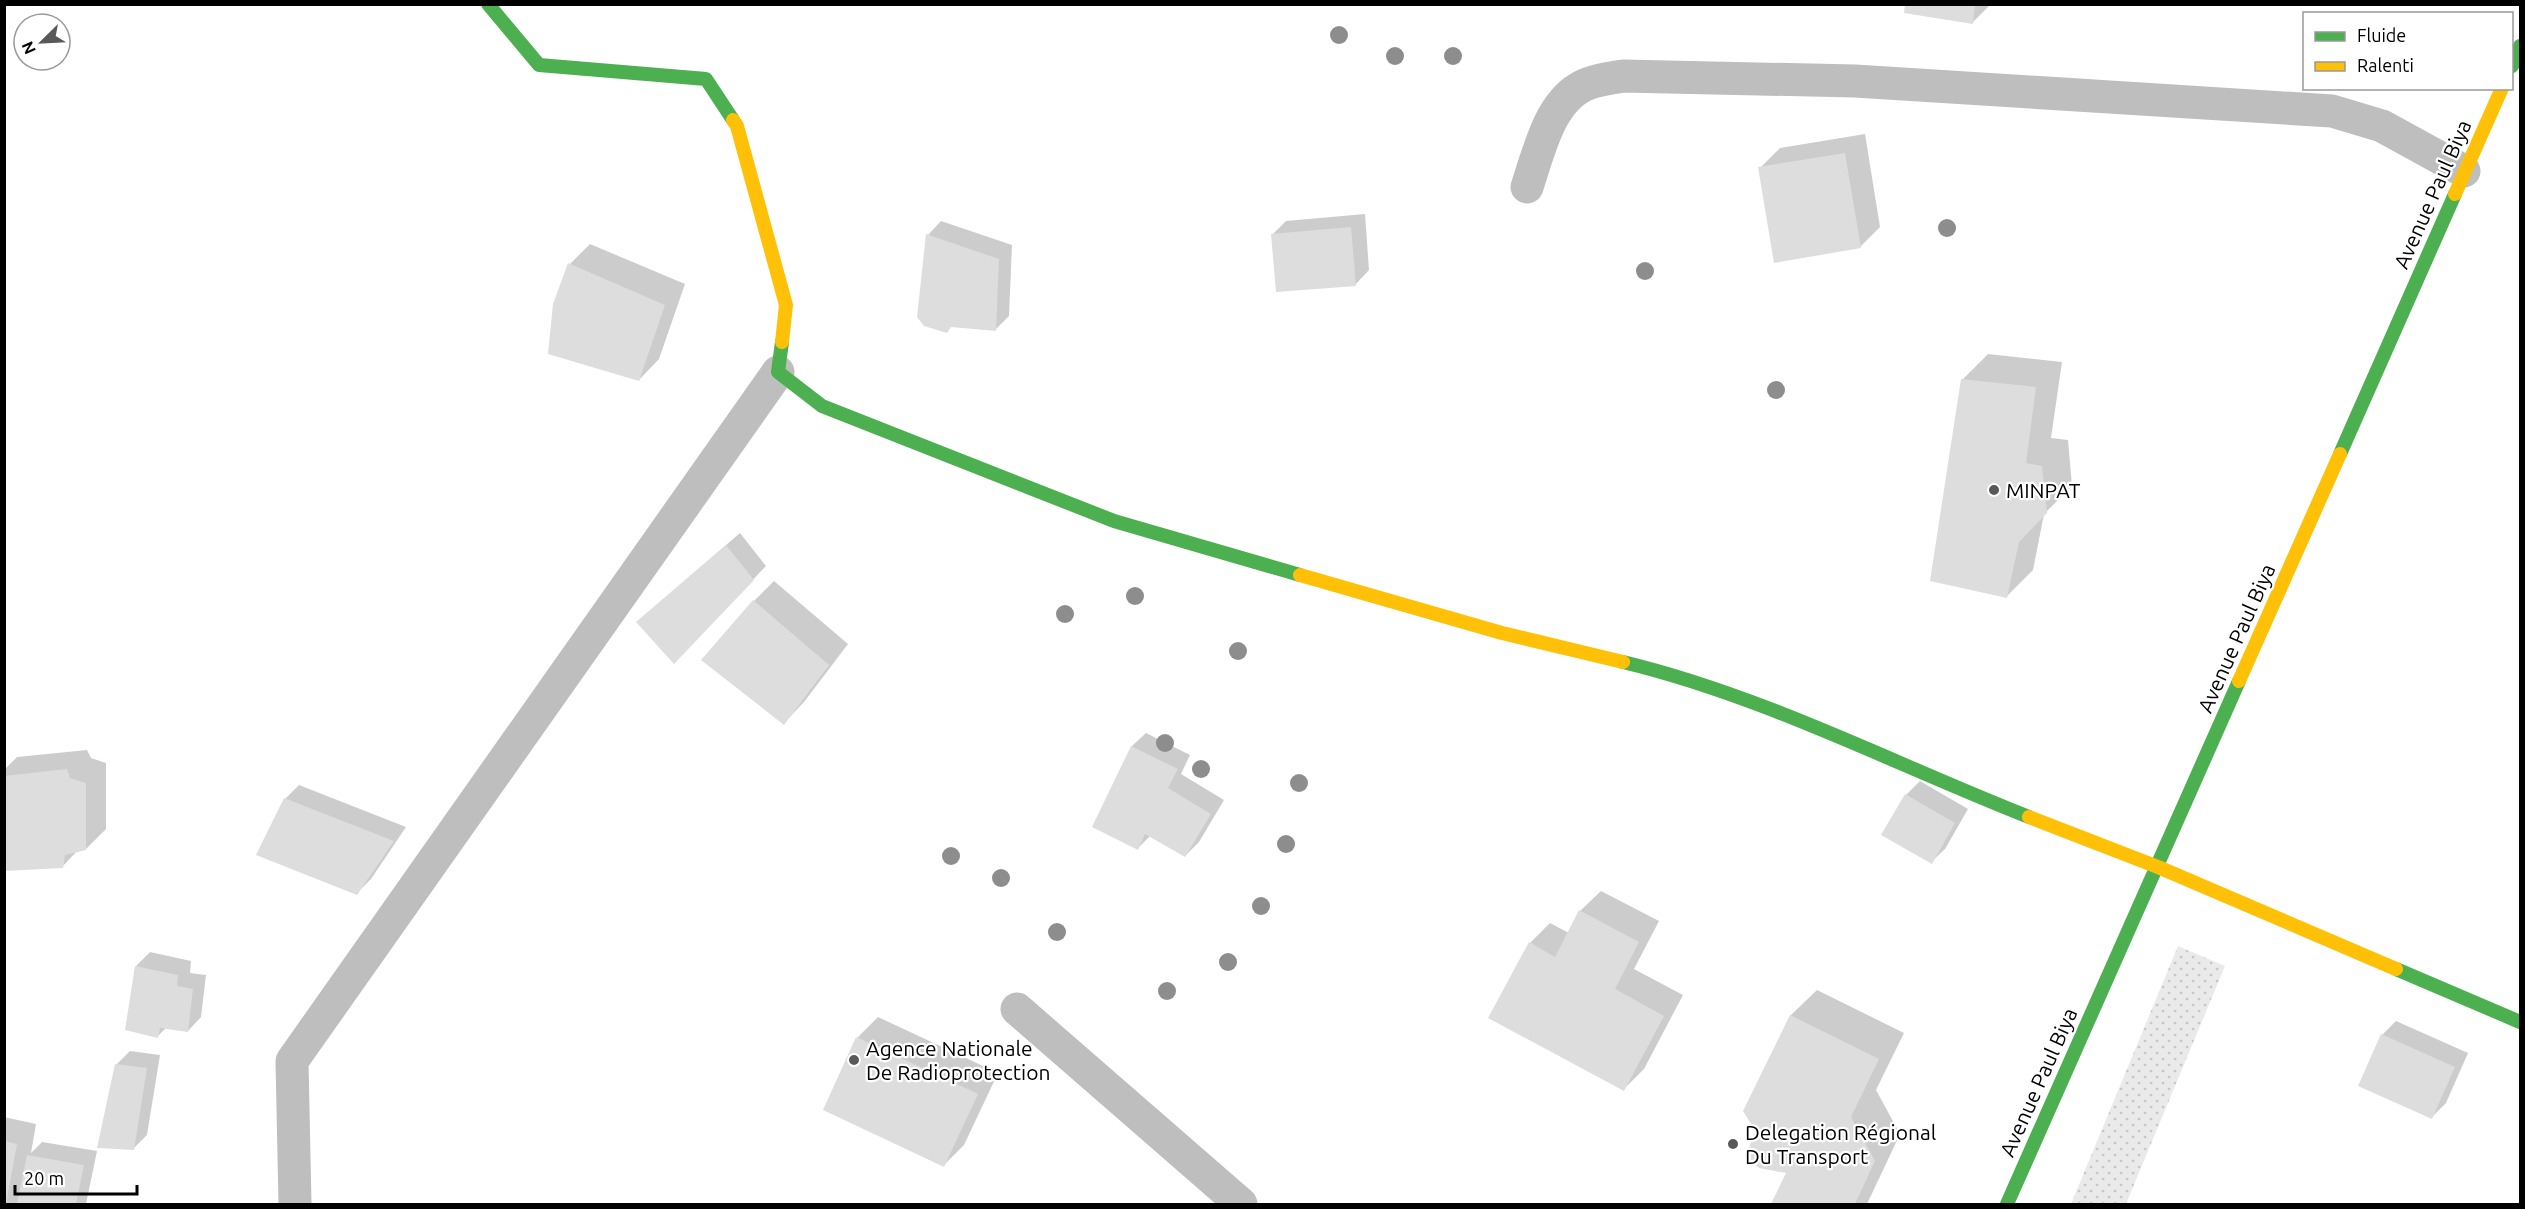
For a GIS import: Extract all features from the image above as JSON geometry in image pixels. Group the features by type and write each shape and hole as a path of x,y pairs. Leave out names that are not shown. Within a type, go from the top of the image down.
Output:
{"street":[{"path":"294,1204 292,1061 778,372 786,305 737,126 706,79 540,65 488,4"},
{"path":"2513,62 2520,46"},
{"path":"1527,187 1551,119 1568,97 1588,83 1623,76 1855,81 2332,111 2382,126 2464,171"},
{"name":"Avenue Paul Biya","path":"2007,1204 2501,90"},
{"path":"778,372 822,406 1114,521 1502,633 1665,673 1790,715 1978,797 2158,867 2520,1022"},
{"path":"1017,1009 1241,1204"}],"shaded area":[{"path":"2178,946 2225,966 2126,1204 2071,1204"}],"building":[{"path":"1905,4 1975,4 1973,24 1904,13"},
{"path":"1845,153 1861,248 1774,263 1758,167"},
{"path":"1351,227 1356,286 1276,292 1271,234"},
{"path":"926,234 999,259 996,331 951,327 947,333 924,326 917,317"},
{"path":"568,263 665,305 639,381 548,354 553,304"},
{"name":"MINPAT","path":"1961,379 2036,387 2026,463 2042,466 2047,513 2019,542 2007,598 1930,581"},
{"path":"726,545 754,580 674,664 636,622"},
{"path":"753,600 829,665 784,725 701,660"},
{"path":"1131,746 1178,769 1168,788 1211,814 1185,857 1145,834 1138,850 1092,827"},
{"path":"67,769 70,778 86,783 86,850 65,855 63,868 4,871 4,776"},
{"path":"1905,794 1955,823 1932,864 1881,835"},
{"path":"284,798 394,841 357,895 256,855"},
{"path":"1579,910 1639,942 1615,989 1664,1016 1624,1091 1488,1018 1529,942 1555,957"},
{"path":"135,966 178,975 177,986 193,989 188,1032 160,1028 158,1038 125,1030"},
{"path":"1790,1015 1879,1059 1851,1117 1875,1161 1855,1204 1771,1204 1786,1173 1759,1168 1746,1157 1755,1130 1743,1111"},
{"path":"2381,1034 2455,1067 2432,1119 2358,1086"},
{"path":"856,1037 978,1094 944,1167 823,1110"},
{"path":"115,1064 147,1068 134,1150 97,1148"},
{"path":"4,1141 17,1144 6,1204 4,1204"},
{"path":"27,1155 84,1165 76,1204 17,1204"}],"traffic: fast":[{"path":"488,4 539,65 706,79 733,120"},
{"path":"2513,64 2520,46"},
{"path":"2340,454 2455,194"},
{"path":"782,342 778,372 822,406 1114,521 1300,575"},
{"path":"1623,662 1675,676 1778,712 2029,817"},
{"path":"2007,1204 2239,681"},
{"path":"2396,969 2520,1022"}],"traffic: slow":[{"path":"2455,194 2501,90"},
{"path":"733,120 737,126 786,305 782,342"},
{"path":"2239,681 2340,454"},
{"path":"1300,575 1502,633 1623,662"},
{"path":"2029,817 2158,867 2396,969"}],"place":[{"name":"MINPAT","path":"1994,490"},
{"name":"Agence Nationale De Radioprotection","path":"854,1060"},
{"name":"Delegation Régional Du Transport","path":"1733,1144"}]}
